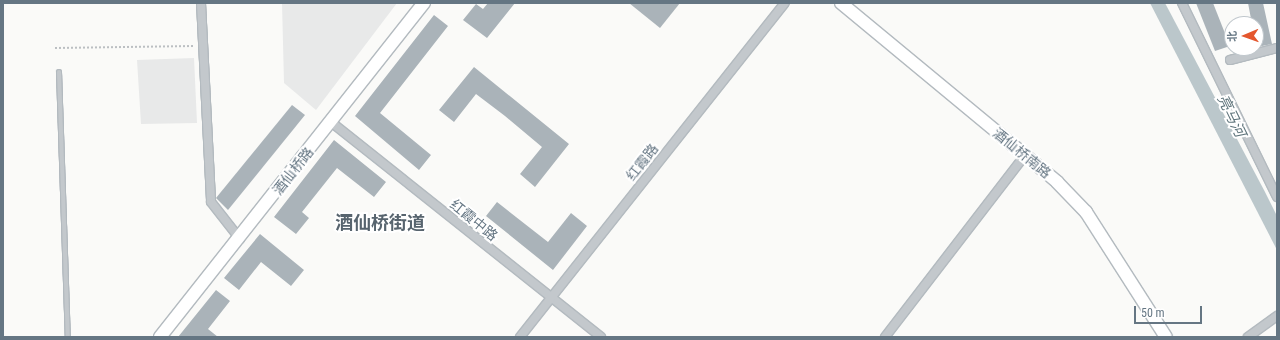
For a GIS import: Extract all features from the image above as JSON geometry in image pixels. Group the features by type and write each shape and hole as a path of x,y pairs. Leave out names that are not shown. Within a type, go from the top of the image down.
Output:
{"street":[{"path":"201,3 211,202 240,239"},
{"name":"酒仙桥路","path":"160,337 240,239 424,3"},
{"name":"红霞路","path":"520,337 785,3"},
{"name":"酒仙桥南路","path":"841,3 1057,182 1086,212 1166,337"},
{"path":"1182,3 1277,198"},
{"path":"1230,60 1277,48"},
{"name":"红霞中路","path":"331,122 601,337"},
{"path":"885,337 1025,155"},
{"path":"1248,337 1277,316"}],"lane":[{"path":"59,72 68,337"}],"path":[{"path":"55,48 202,46"}],"shaded area":[{"path":"282,3 397,3 316,110 284,83"},
{"path":"1150,3 1165,3 1265,192 1277,216 1277,250"},
{"path":"194,58 197,123 141,124 137,60"}],"building":[{"path":"488,3 515,3 487,38 463,20 476,4 483,9"},
{"path":"629,3 680,3 660,28"},
{"path":"1196,3 1213,3 1224,31 1224,48 1215,51"},
{"path":"1248,3 1263,3 1272,44 1264,46 1264,16 1250,16"},
{"path":"434,15 448,26 380,113 431,155 419,170 355,116"},
{"path":"474,67 569,144 535,187 520,174 542,147 505,116 476,94 454,122 439,110"},
{"path":"292,105 305,115 228,210 216,198"},
{"path":"334,140 386,182 374,197 337,168 302,212 309,218 296,234 274,217"},
{"path":"497,202 548,242 571,213 587,226 553,270 486,216"},
{"path":"260,234 304,270 291,286 261,262 239,290 224,278"},
{"path":"216,290 230,301 208,329 218,337 178,337"}],"district":[{"name":"酒仙桥街道","path":"380,223"}],"water label":[{"name":"亮马河","path":"1231,116"}]}
